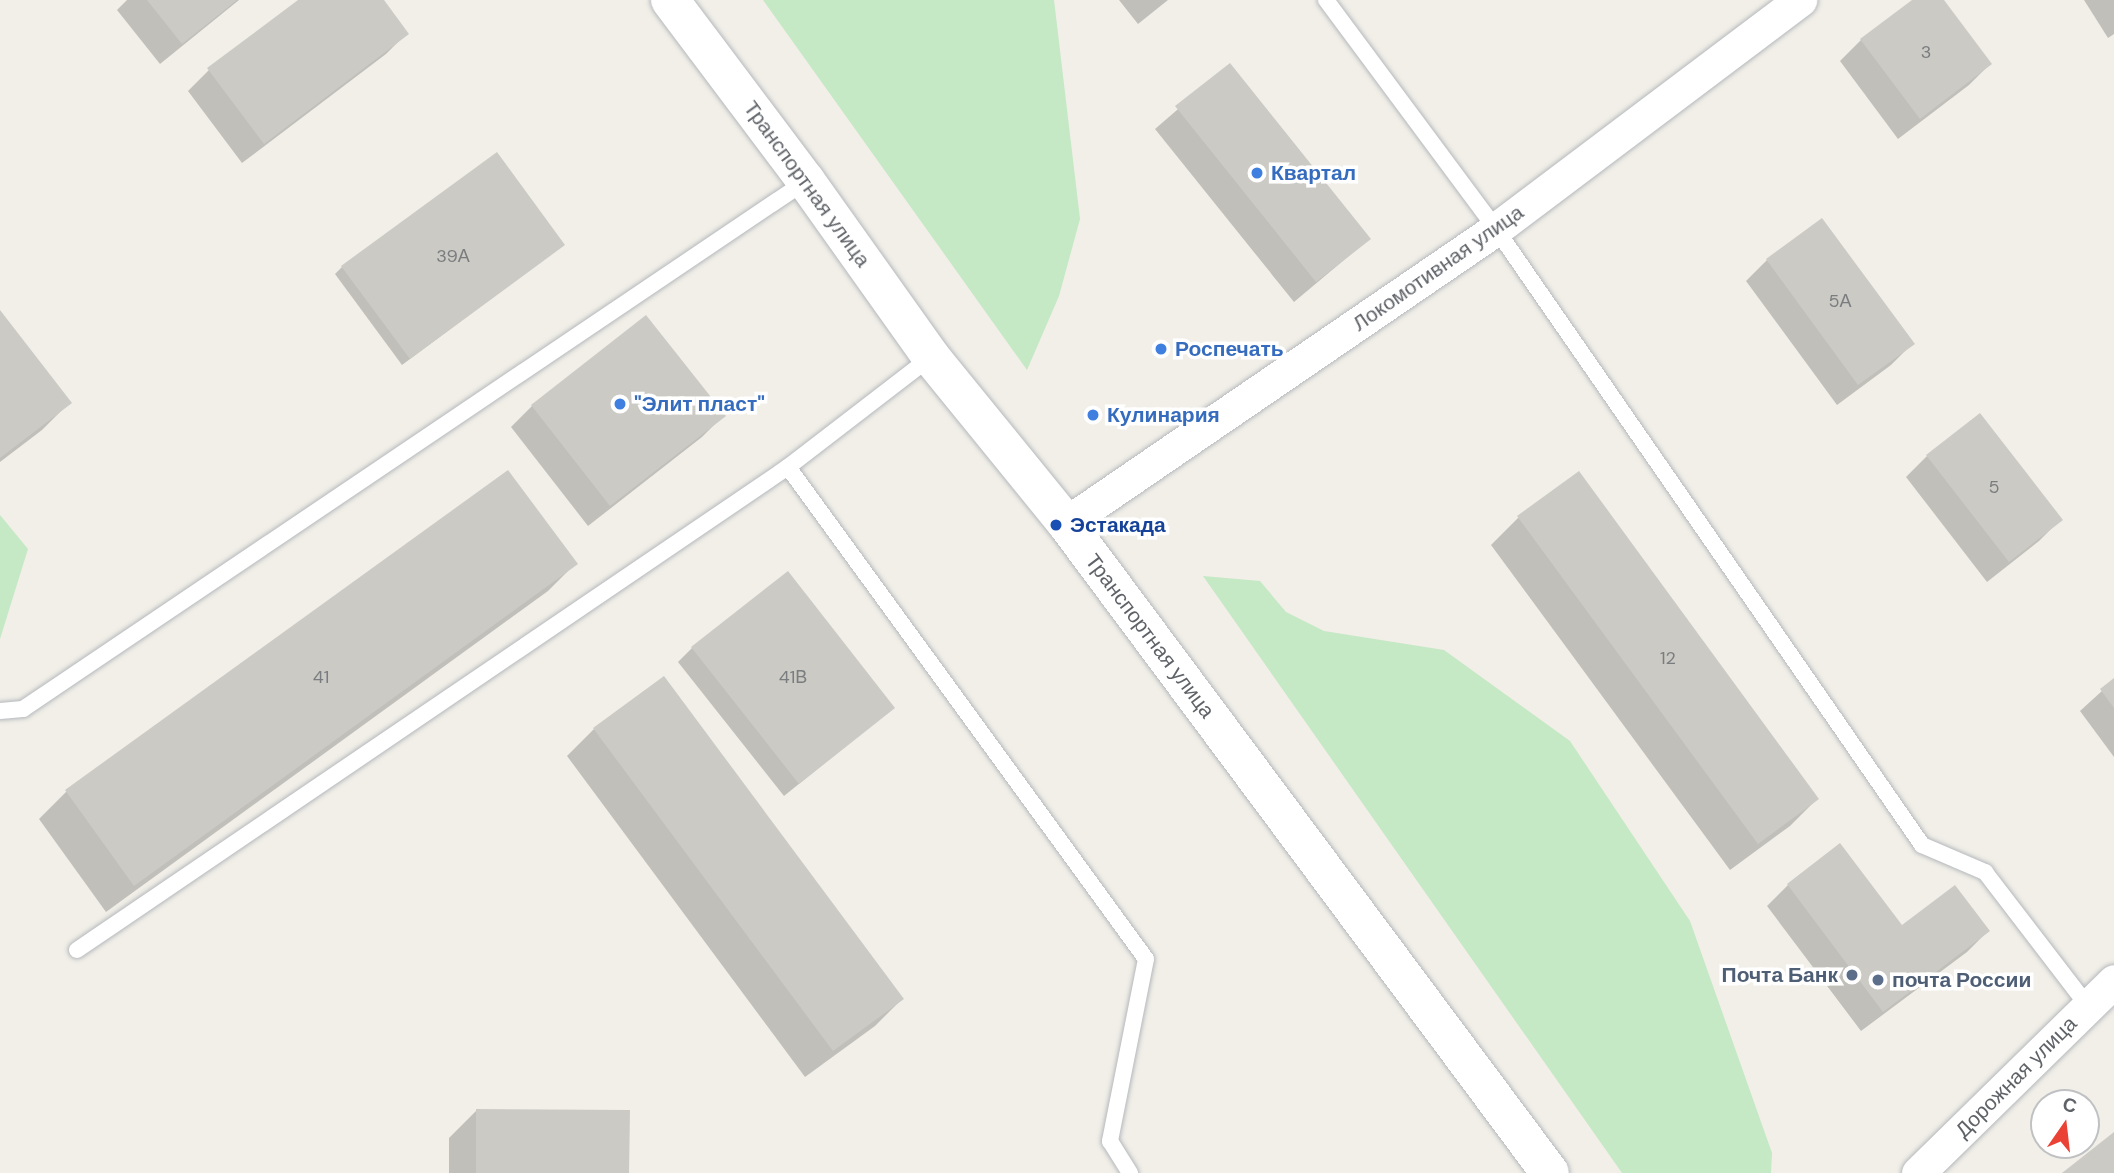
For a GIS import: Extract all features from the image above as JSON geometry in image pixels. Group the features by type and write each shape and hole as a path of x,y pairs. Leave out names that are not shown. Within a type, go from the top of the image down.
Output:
{"street":[{"name":"Транспортная улица","path":"670,0 806,181 931,357 1066,523 1550,1173"},
{"name":"Локомотивная улица","path":"1066,523 1496,229 1800,0"},
{"name":"Дорожная улица","path":"1918,1173 2114,981"}],"lane":[{"path":"1326,0 1496,229 1922,845 1984,872 2088,1006"},
{"path":"0,711 23,709 806,181"},
{"path":"76,950 788,467 931,357"},
{"path":"788,467 1146,959 1110,1141 1130,1173"}],"green space":[{"path":"763,0 1054,0 1080,219 1059,296 1027,370"},
{"path":"0,515 28,549 0,639"},
{"path":"1203,576 1260,581 1286,612 1324,631 1444,650 1570,741 1690,921 1772,1153 1771,1173 1622,1173"}],"building":[{"path":"147,0 237,0 182,44"},
{"path":"298,0 384,0 409,34 264,144 207,68"},
{"path":"1912,0 1944,0 1992,64 1920,119 1860,39"},
{"path":"1230,63 1371,239 1316,282 1175,106"},
{"path":"497,152 565,245 410,359 341,266"},
{"path":"1822,218 1915,344 1858,385 1766,259"},
{"path":"0,310 72,403 0,458"},
{"path":"646,315 726,416 610,506 531,405"},
{"path":"1980,413 2063,520 2009,562 1926,455"},
{"path":"508,470 578,564 134,886 65,790"},
{"path":"1579,471 1819,799 1758,844 1517,516"},
{"path":"788,571 895,708 799,784 691,647"},
{"path":"664,676 904,999 833,1051 593,728"},
{"path":"2114,678 2114,708 2100,689"},
{"path":"1840,843 1902,925 1955,885 1990,931 1883,1012 1787,884"},
{"path":"476,1109 630,1110 629,1173 476,1173"},
{"path":"2114,1132 2114,1173 2062,1173 2080,1159 2100,1159 2100,1143"}],"place":[{"name":"Квартал","path":"1257,173"},
{"name":"Роспечать","path":"1161,349"},
{"name":"\"Элит пласт\"","path":"620,404"},
{"name":"Кулинария","path":"1093,415"},
{"name":"Эстакада","path":"1056,525"},
{"name":"Почта Банк","path":"1852,975"},
{"name":"почта России","path":"1878,980"}]}
